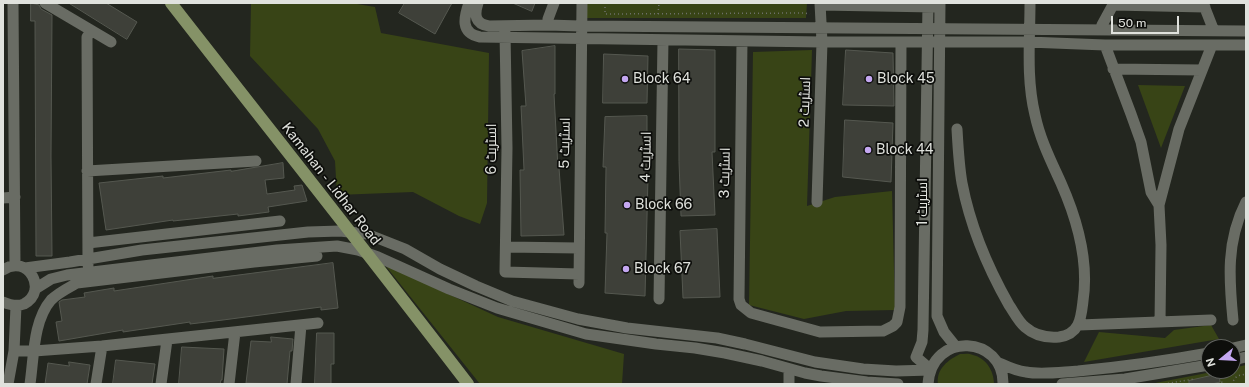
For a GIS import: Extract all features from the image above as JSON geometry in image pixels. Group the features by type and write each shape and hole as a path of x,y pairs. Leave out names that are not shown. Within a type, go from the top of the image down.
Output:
{"main road":[{"name":"Kamahan - Lidhar Road","path":"171,3 338,218 377,265 465,383"}],"street":[{"path":"13,3 16,197 20,267"},
{"path":"45,3 110,42"},
{"path":"469,3 465,19 467,29 474,36 504,38 822,42 1028,42 1105,45 1246,45"},
{"path":"478,3 476,10 479,22 489,26 548,25 1246,31"},
{"path":"548,25 548,19 554,3"},
{"name":"اسٹریٹ 5","path":"579,278 580,26 582,3"},
{"path":"1030,3 1028,42 1030,80 1035,116 1048,156 1062,184 1072,211 1080,239 1085,272 1079,325"},
{"path":"820,4 940,5"},
{"name":"اسٹریٹ 2","path":"817,202 822,42 820,4"},
{"path":"1102,30 1102,25 1114,4 1204,5 1214,31"},
{"name":"اسٹریٹ 1","path":"928,5 934,28"},
{"name":"اسٹریٹ 1","path":"931,370 916,357 922,342 923,330 924,216 933,41 934,28 940,5"},
{"path":"467,29 479,22"},
{"name":"اسٹریٹ 6","path":"506,26 504,38 508,148 505,272 579,278"},
{"path":"89,272 87,37 91,31"},
{"name":"اسٹریٹ 4","path":"659,299 663,40"},
{"name":"اسٹریٹ 3","path":"742,41 738,299 741,305 752,314 820,332 883,331 893,326 896,322 900,307 900,42"},
{"name":"اسٹریٹ 1","path":"933,41 937,316 944,332 956,347"},
{"path":"1105,45 1141,142 1151,192 1159,205"},
{"path":"1160,322 1161,244 1159,205 1179,129 1212,45"},
{"path":"1113,68 1202,70"},
{"path":"956,129 962,183 972,221 1002,292 1015,315 1025,327 1035,334 1049,338 1061,337 1071,332 1079,325 1211,320"},
{"path":"87,171 256,161"},
{"path":"3,198 16,197"},
{"path":"1233,320 1229,281 1231,246 1241,211 1246,202"},
{"path":"88,243 280,221"},
{"path":"3,270 10,266 20,267 70,262 142,250 308,232 340,231 367,234 385,240 405,249 440,269 512,301 578,319 627,328 717,338 814,362 863,369 896,371 931,370"},
{"path":"35,289 57,277 89,272 270,251 336,246 358,250 378,257 455,291 504,310 586,334 725,353 789,368 822,380 898,384"},
{"path":"506,247 579,248"},
{"path":"30,384 37,329 45,309 60,293 77,283 317,256"},
{"path":"3,302 16,306 26,303 30,299 35,289 34,277 20,267"},
{"path":"8,384 14,351 16,306"},
{"path":"14,351 102,346 318,323"},
{"path":"296,384 301,325"},
{"path":"626,339 627,328"},
{"path":"229,384 235,332"},
{"path":"161,384 167,340"},
{"path":"928,384 931,370 941,355 948,350 965,345 974,346 991,355 997,362 1001,372 1003,384"},
{"path":"96,384 102,346"},
{"path":"997,362 1013,370 1027,373 1048,373 1111,368 1201,354"},
{"path":"789,368 789,384"},
{"path":"1062,384 1115,382 1201,371"}],"path":[{"path":"605,3 605,14 804,13 812,15"},
{"path":"658,14 659,3"},
{"path":"1231,384 1237,376 1246,374"},
{"path":"1164,384 1198,378"},
{"path":"1216,384 1222,384"}],"green space":[{"path":"251,3 351,3 375,7 381,33 489,53 487,203 480,224 459,216 413,192 337,195 335,161 318,129 250,56"},
{"path":"586,3 807,3 806,18 585,18"},
{"path":"812,50 807,206 835,197 892,191 895,310 846,311 804,319 749,305 753,52"},
{"path":"1138,85 1185,86 1161,148"},
{"path":"385,265 498,317 624,354 622,384 480,384"},
{"path":"1211,325 1219,339 1201,339 1201,342 1084,362 1099,332 1165,338 1174,330"},
{"path":"960,354 971,354 982,359 993,374 994,384 938,384 941,369 947,362"},
{"path":"1246,365 1246,384 1150,384 1201,374 1201,379 1241,379 1241,366"}],"building":[{"path":"31,3 39,5 41,9 52,15 52,256 36,256 35,21 31,21"},
{"path":"69,3 106,3 137,22 127,39"},
{"path":"405,3 452,3 435,34 399,13"},
{"path":"513,3 535,3 532,11"},
{"path":"555,46 554,94 558,168 564,235 521,236 520,170 524,170 521,106 526,106 522,51"},
{"path":"679,49 715,50 715,152 712,152 715,215 681,216 679,162"},
{"name":"Block 45","path":"846,50 893,53 894,106 843,105"},
{"name":"Block 64","path":"604,54 648,56 647,103 603,103"},
{"path":"647,116 648,177 645,296 605,293 607,233 605,233 606,167 603,167 605,117"},
{"name":"Block 44","path":"845,120 893,123 891,182 843,177"},
{"path":"283,163 284,178 265,180 267,194 295,190 294,186 302,185 307,201 268,207 269,212 238,216 238,214 173,220 106,230 99,183 231,171"},
{"path":"717,229 720,297 683,298 680,231"},
{"path":"333,263 338,308 321,310 321,307 190,324 190,322 123,332 123,330 59,341 56,322 62,321 59,302 62,300 85,297 84,293 114,288 114,291 213,276 213,278"},
{"path":"317,333 334,333 334,364 331,364 331,384 315,384"},
{"path":"271,337 293,339 292,351 290,351 287,384 246,383 251,341 271,342"},
{"path":"182,347 224,349 222,380 220,384 179,384"},
{"path":"116,360 155,364 152,384 113,384"},
{"path":"69,362 90,365 87,384 45,384 48,363 69,366"},
{"path":"1201,378 1220,379 1220,382 1212,384 1189,384 1189,381"}],"place":[{"name":"Block 64","path":"625,79"},
{"name":"Block 45","path":"869,79"},
{"name":"Block 44","path":"868,150"},
{"name":"Block 66","path":"627,205"},
{"name":"Block 67","path":"626,269"}]}
